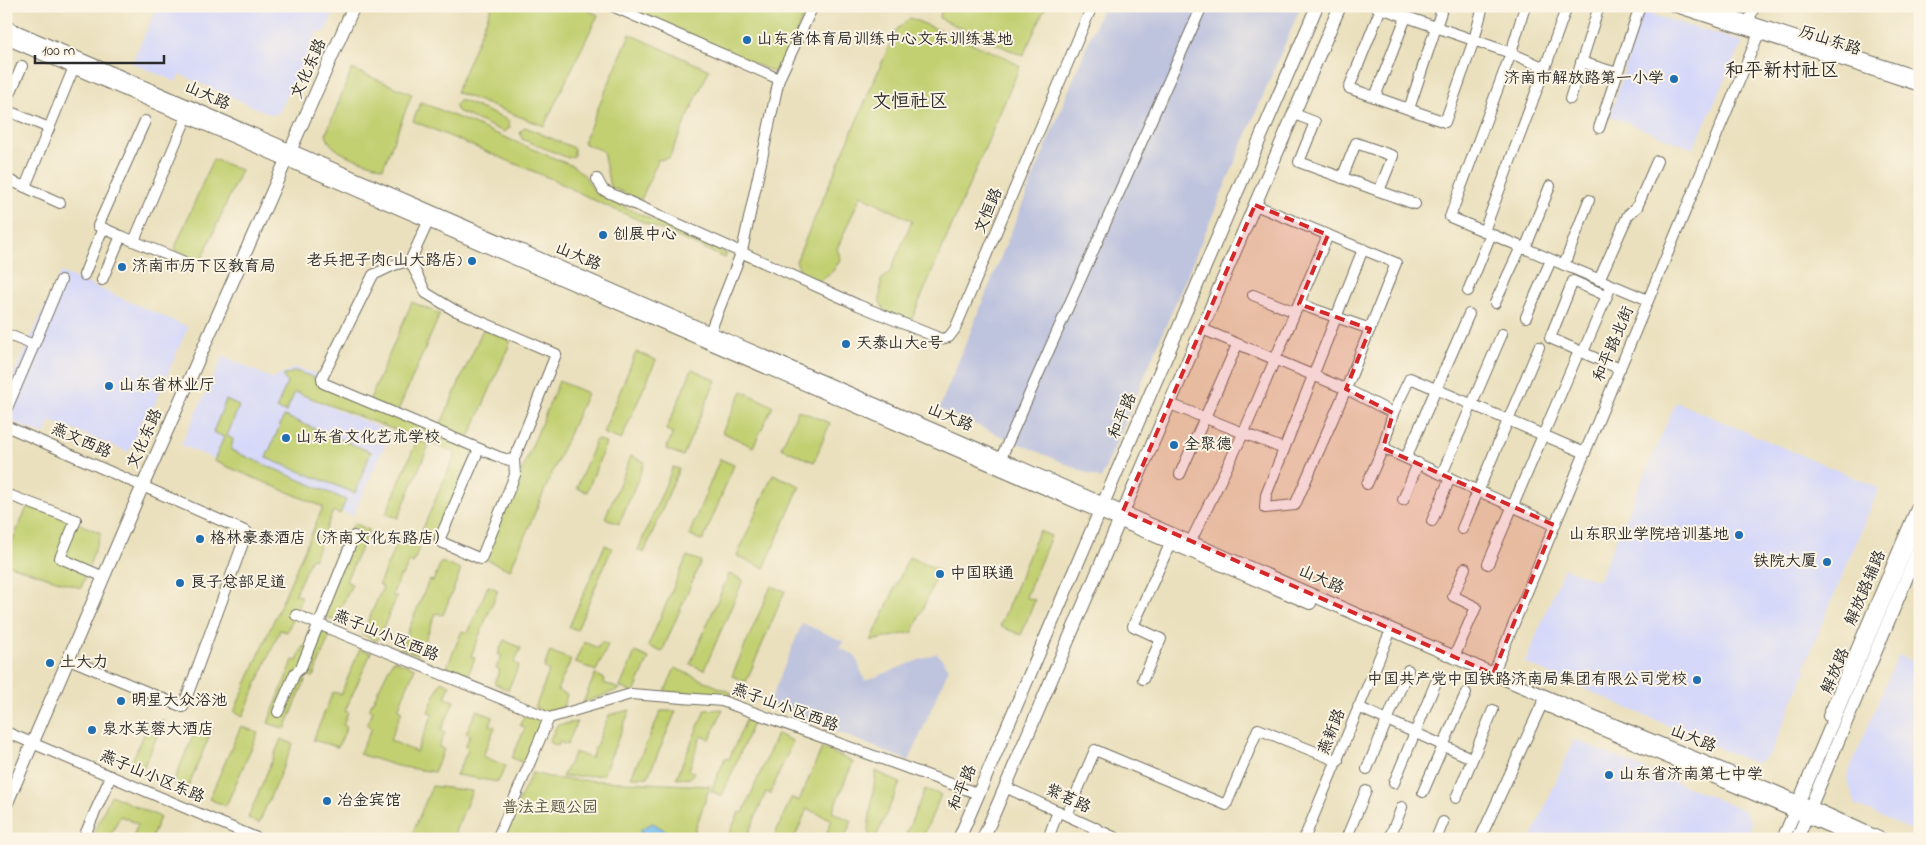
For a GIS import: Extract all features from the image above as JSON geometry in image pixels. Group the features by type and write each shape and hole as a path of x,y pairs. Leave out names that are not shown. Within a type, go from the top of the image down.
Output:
{"main road":[{"name":"文化东路","path":"6,805 143,485 354,6"},
{"name":"和平路","path":"959,839 1317,6"},
{"path":"983,839 1340,6"},
{"name":"山大路","path":"6,27 429,220 1101,507 1191,541 1802,809 1859,839"},
{"name":"山大路","path":"6,38 187,116 289,155 710,332 1000,458 1101,507"},
{"name":"山大路","path":"1121,515 1171,542 1542,704 1881,839"},
{"name":"解放路","path":"1783,839 1802,809 1920,516"},
{"name":"解放路","path":"1838,723 1920,546"},
{"name":"解放路","path":"1797,839 1802,809"}],"street":[{"path":"612,6 779,79"},
{"path":"710,332 742,251 779,79 813,6"},
{"name":"文恒路","path":"742,251 858,305 934,336 949,337 958,320 1092,6"},
{"path":"1000,458 1202,6"},
{"path":"1409,109 1443,6"},
{"path":"1484,6 1474,40 1445,122 1348,88 1378,7 1437,28 1474,40 1511,53 1545,68"},
{"path":"1525,6 1511,53 1450,217 1648,300"},
{"path":"1468,291 1567,6"},
{"path":"1570,99 1599,6"},
{"path":"1599,128 1640,6"},
{"name":"历山东路","path":"1673,6 1761,30 1920,78"},
{"name":"历山东路","path":"1702,6 1749,22 1761,30 1920,86"},
{"path":"1749,22 1754,6"},
{"path":"1375,97 1406,17"},
{"name":"和平路北街","path":"1492,674 1761,30"},
{"path":"1582,62 1618,74"},
{"path":"6,103 22,66"},
{"path":"25,187 74,67"},
{"path":"6,110 49,128"},
{"path":"1294,114 1315,122 1299,162 1415,204"},
{"path":"134,241 187,116"},
{"path":"145,121 98,226 182,261"},
{"path":"1342,178 1356,143 1393,156 1379,191"},
{"path":"1599,280 1628,215 1637,207 1657,161"},
{"path":"6,179 60,203"},
{"path":"597,179 603,190 742,251"},
{"path":"1495,303 1523,248 1550,186"},
{"path":"1564,265 1590,200"},
{"path":"1255,205 1363,249 1396,263 1346,389 1295,505 1265,508 1266,495 1363,249"},
{"path":"410,261 429,220"},
{"path":"84,276 103,228"},
{"path":"1191,541 1244,432 1328,235"},
{"path":"102,280 121,236"},
{"path":"1526,317 1551,260"},
{"path":"410,261 394,265 373,276 322,378 323,383 479,449 509,460 514,459"},
{"path":"410,261 426,294 454,310 556,354 514,459 515,475 481,558 441,542 440,538 479,449"},
{"path":"7,408 61,280"},
{"path":"1607,296 1573,281 1550,338 1620,369"},
{"path":"1488,564 1543,435 1612,285"},
{"path":"1253,295 1336,317 1370,329"},
{"path":"1406,458 1469,314"},
{"path":"1202,329 1346,389 1393,413"},
{"path":"6,334 34,345"},
{"path":"1432,521 1472,404 1502,334"},
{"path":"1180,474 1237,345"},
{"path":"1462,529 1539,347"},
{"path":"1367,484 1383,448 1393,413 1410,378 1437,388 1584,453"},
{"path":"1170,404 1284,449"},
{"name":"燕文西路","path":"6,426 246,532 184,707 69,659"},
{"path":"1383,448 1554,525"},
{"path":"1403,500 1418,463"},
{"path":"6,494 76,520 60,558 104,577"},
{"name":"解放路辅路","path":"1838,723 1920,499"},
{"path":"278,712 295,673 301,668 354,536"},
{"path":"1143,679 1161,639 1133,626 1171,542"},
{"path":"1862,699 1920,562"},
{"path":"1454,657 1476,607 1453,596 1465,568"},
{"name":"燕子山小区西路","path":"296,615 549,718 631,694 722,701 979,794"},
{"name":"燕新路","path":"1304,839 1388,637"},
{"path":"1367,769 1408,670"},
{"path":"1394,783 1436,682"},
{"path":"1424,792 1442,745 1466,693"},
{"path":"1480,839 1542,704"},
{"path":"1358,707 1472,758"},
{"path":"1456,798 1493,710"},
{"path":"497,839 549,718"},
{"path":"1048,839 1095,750 1226,806 1258,729 1338,761"},
{"name":"燕子山小区东路","path":"6,732 259,839"},
{"path":"82,839 111,776"},
{"name":"紫茗路","path":"1005,787 1118,839"},
{"path":"1346,839 1366,791"},
{"path":"1389,839 1402,807"},
{"path":"1436,839 1443,822"},
{"path":"1092,839 1096,828"}],"highlighted area":[{"path":"1255,205 1328,235 1299,304 1370,329 1346,389 1393,413 1383,448 1554,525 1493,674 1123,511"}],"shaded area":[{"path":"157,6 337,6 325,33 318,31 279,113 272,115 179,74 176,82 132,63"},
{"path":"1103,6 1301,6 1101,479 939,409"},
{"name":"济南市解放路第一小学","path":"1643,12 1743,42 1693,149 1610,116"},
{"path":"61,272 188,327 148,420 142,419 129,452 51,421 45,435 6,419 6,391"},
{"name":"山东省文化艺术学校","path":"223,356 273,379 295,367 319,375 311,399 391,432 353,516 181,445"},
{"name":"山东职业学院培训基地","path":"1676,402 1879,488 1804,668 1807,669 1770,754 1759,762 1753,763 1525,663 1564,568 1598,581"},
{"path":"802,623 843,641 840,648 855,655 865,681 937,653 949,668 909,761 769,704"},
{"path":"1898,655 1920,664 1920,834 1856,805 1847,776"},
{"name":"山东省济南第七中学","path":"1574,739 1745,811 1752,823 1747,839 1531,839"}],"green space":[{"path":"492,6 579,6 598,15 544,126 456,92"},
{"name":"山东省体育局训练中心文东训练基地","path":"626,6 808,6 778,74"},
{"path":"943,6 1046,6 1023,56 939,18"},
{"path":"910,18 1005,57 1020,66 911,321 885,312 880,302 881,280 890,272 912,221 861,195 837,249 841,259 833,271 817,283 803,277 796,261 896,30"},
{"path":"630,34 709,70 669,158 658,160 641,200 610,187 603,151 583,143"},
{"path":"352,69 412,94 383,168 341,152 329,141 326,134"},
{"path":"458,101 463,101 508,120 510,128 504,132 457,111 455,107"},
{"path":"421,102 573,166 584,175 596,194 727,254 725,258 600,203 554,180 413,121"},
{"path":"525,127 574,148 574,156 568,158 522,139 520,132"},
{"path":"213,159 241,170 201,261 174,250"},
{"path":"412,302 440,314 397,413 369,401"},
{"path":"483,329 511,341 468,440 439,428"},
{"path":"636,352 656,360 621,440 603,433"},
{"path":"692,369 716,380 683,456 666,449 673,433 666,430"},
{"path":"295,371 313,377 322,387 474,449 434,543 419,537 456,453 295,392 286,412 276,409 287,383 283,376"},
{"path":"559,381 587,393 510,570 485,559"},
{"path":"742,391 773,406 753,447 722,432"},
{"path":"226,400 239,406 227,436 233,439 231,450 346,500 340,514 333,511 314,559 311,558 295,594 302,597 287,632 280,630 243,716 234,712 323,507 214,461 224,437 213,432"},
{"path":"798,410 830,423 814,462 781,448"},
{"path":"284,416 371,452 355,493 266,458"},
{"path":"596,439 606,443 587,492 577,488"},
{"path":"417,440 429,445 398,518 386,514"},
{"path":"631,456 645,462 619,524 605,518"},
{"path":"720,459 734,465 703,541 689,535"},
{"path":"673,467 679,469 644,553 638,550"},
{"path":"773,474 800,486 764,568 737,556"},
{"path":"29,503 101,533 81,588 6,564 6,555"},
{"path":"354,523 369,530 346,581 352,584 335,621 322,615 332,584 328,581"},
{"path":"1039,531 1051,536 1026,597 1035,600 1021,635 1000,626"},
{"path":"399,537 420,546 413,564 409,562 403,575 401,575 392,595 397,597 377,641 362,634 383,587 379,584"},
{"path":"605,545 612,548 577,630 569,627"},
{"path":"687,556 701,561 662,652 648,646"},
{"path":"909,557 939,570 913,632 871,641"},
{"path":"441,562 461,570 443,615 436,613 419,655 401,648 429,580 433,581"},
{"path":"729,574 743,580 704,670 690,664"},
{"path":"488,586 498,590 471,656 475,658 468,675 447,667 462,631 468,633"},
{"path":"771,586 785,591 746,682 732,676"},
{"path":"316,629 330,635 313,677 307,676 285,729 268,723 293,660 297,661 303,646 307,648"},
{"path":"504,640 521,648 514,663 519,665 508,690 494,683 500,670 496,668 502,656 498,654"},
{"path":"584,642 598,648 601,642 608,645 596,671 575,662"},
{"path":"360,649 371,653 345,711 348,712 343,725 347,727 338,747 313,740 333,692 341,694"},
{"path":"550,651 571,660 557,690 567,695 563,707 547,713 535,708 549,671 544,668"},
{"path":"635,652 649,658 634,693 620,687"},
{"path":"393,660 415,668 398,709 402,711 390,740 416,752 433,714 428,712 441,681 450,685 445,698 454,701 441,731 445,733 439,747 444,749 434,772 397,766 359,754 372,728 367,725 373,711 369,709"},
{"path":"675,668 738,696 664,693"},
{"path":"595,674 605,679 604,683 620,689 583,703"},
{"path":"723,709 710,739 701,736 689,770 694,772 690,778 676,779 705,710"},
{"path":"477,710 493,717 490,725 495,727 483,756 506,766 498,782 456,775 468,750 465,747 470,735 466,733"},
{"path":"630,710 603,775 562,777 575,752 591,758 609,715"},
{"path":"661,711 676,711 648,777 631,777"},
{"path":"526,712 545,721 526,764 512,758 525,728 520,725"},
{"path":"164,720 141,773 129,767 150,721"},
{"path":"746,720 753,723 722,796 711,791 725,758 729,759"},
{"path":"199,722 213,728 187,789 173,783"},
{"path":"577,722 567,745 559,742 558,746 549,742 557,725"},
{"path":"241,726 258,733 226,806 209,799"},
{"path":"777,734 793,741 770,794 766,792 746,839 727,839 739,812 743,813"},
{"path":"281,739 293,744 259,823 248,818"},
{"path":"822,748 853,762 832,812 852,821 844,839 824,839 832,820 807,809 794,839 773,839 791,798 799,801"},
{"path":"876,771 900,783 876,837 880,839 870,839 868,830"},
{"name":"普法主题公园","path":"532,773 558,779 710,786 692,839 504,839 508,824"},
{"path":"432,786 472,791 452,839 410,839"},
{"path":"925,789 941,795 922,839 904,839"},
{"path":"111,795 160,817 151,839 132,839 138,824 120,816 109,839 91,839"}],"water":[{"path":"653,823 669,833 670,839 664,839 666,836 655,836 649,839 641,837 641,829"}],"place":[{"name":"山东省体育局训练中心文东训练基地","path":"747,40"},
{"name":"济南市解放路第一小学","path":"1674,79"},
{"name":"创展中心","path":"603,235"},
{"name":"老兵把子肉(山大路店)","path":"472,261"},
{"name":"济南市历下区教育局","path":"122,267"},
{"name":"天泰山大e号","path":"846,344"},
{"name":"山东省林业厅","path":"109,386"},
{"name":"山东省文化艺术学校","path":"286,438"},
{"name":"全聚德","path":"1174,445"},
{"name":"山东职业学院培训基地","path":"1739,535"},
{"name":"格林豪泰酒店（济南文化东路店）","path":"200,539"},
{"name":"铁院大厦","path":"1827,562"},
{"name":"中国联通","path":"940,574"},
{"name":"良子总部足道","path":"180,583"},
{"name":"土大力","path":"50,663"},
{"name":"中国共产党中国铁路济南局集团有限公司党校","path":"1697,680"},
{"name":"明星大众浴池","path":"121,701"},
{"name":"泉水芙蓉大酒店","path":"92,730"},
{"name":"山东省济南第七中学","path":"1609,775"},
{"name":"冶金宾馆","path":"327,801"}],"district":[{"name":"和平新村社区","path":"1782,71"},
{"name":"文恒社区","path":"910,102"}]}
